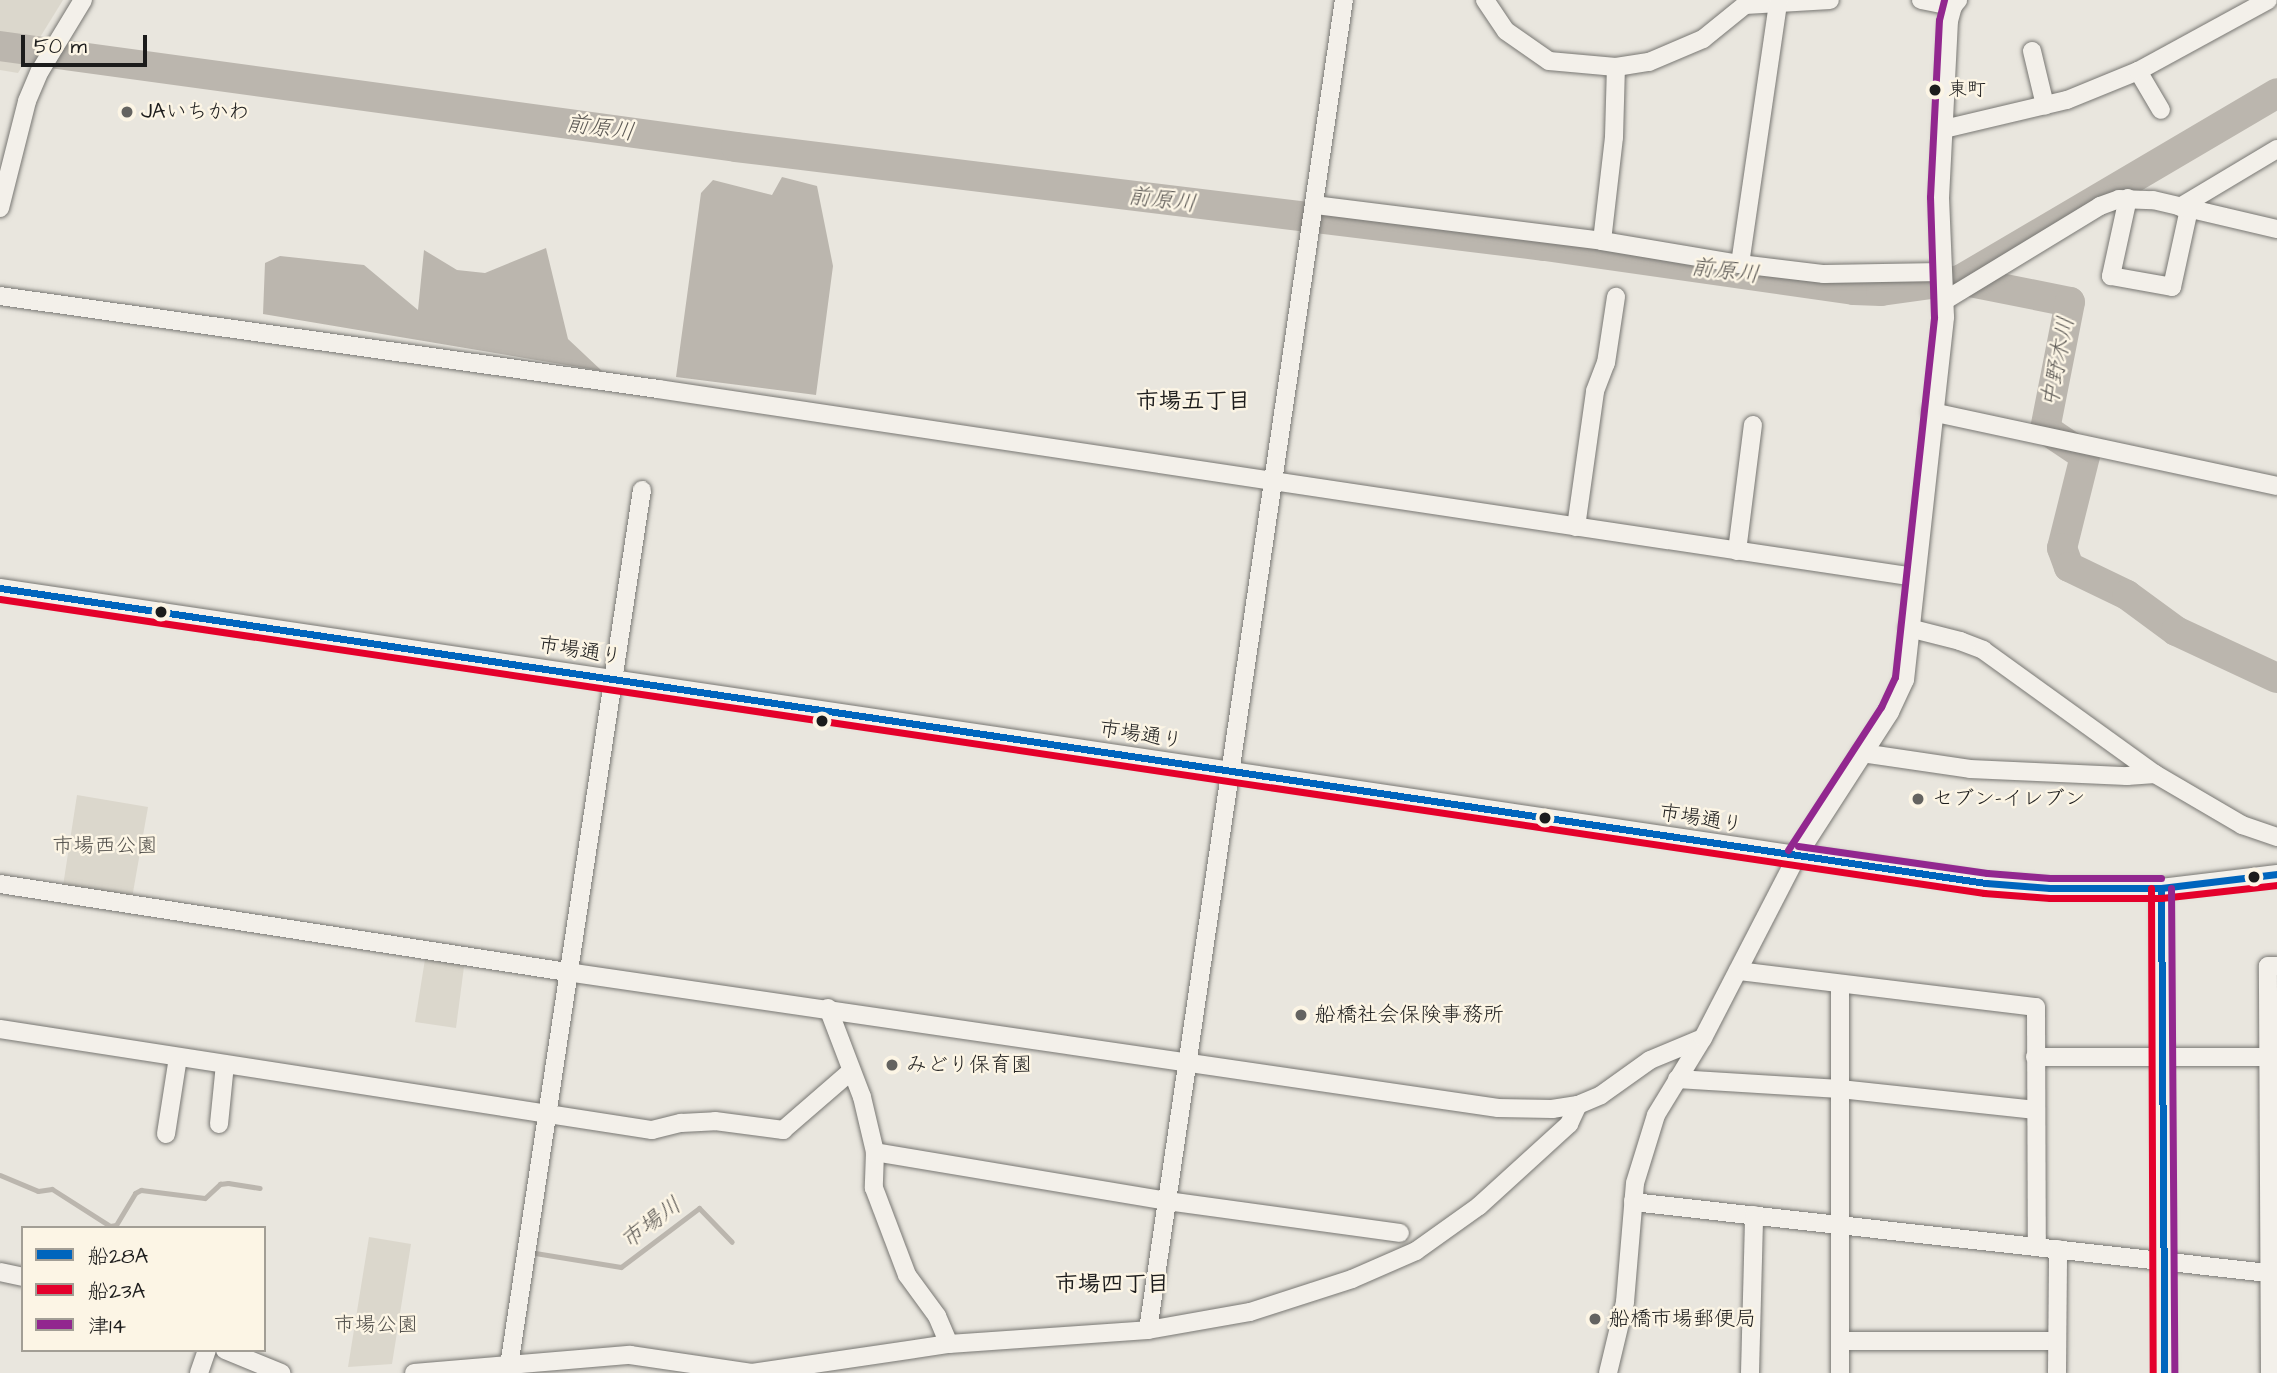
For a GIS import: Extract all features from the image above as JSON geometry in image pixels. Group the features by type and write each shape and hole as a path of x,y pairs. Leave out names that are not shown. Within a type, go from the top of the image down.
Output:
{"street":[{"path":"0,208 27,101 55,44 83,0"},
{"path":"1147,1330 1344,0"},
{"path":"1485,0 1506,31 1549,61 1616,67 1649,62 1703,39 1743,3 1778,4 1830,0"},
{"path":"1608,1373 1625,1303 1633,1202 1647,1139 1677,1079 1703,1038 1797,856 1890,712 1905,680 1943,286 1944,129 1949,21 1956,3 1921,0"},
{"path":"1944,129 2067,100 2138,71 2268,0"},
{"path":"1740,264 1778,4"},
{"path":"2032,51 2045,105"},
{"path":"1602,241 1614,137 1616,67"},
{"path":"2138,71 2161,110"},
{"path":"2128,198 2111,276 2172,287 2184,208 2277,149"},
{"path":"1315,208 1602,241 1740,264 1943,286 2100,206 2128,198 2277,229"},
{"path":"0,296 658,389 1271,483 1914,576"},
{"path":"1576,527 1595,391 1606,363 1616,297"},
{"path":"1932,412 2277,486"},
{"path":"1737,551 1753,425"},
{"path":"509,1366 567,972 591,831 611,678 642,490"},
{"name":"市場通り","path":"0,588 1986,883 2050,888 2161,888 2277,874"},
{"path":"1909,628 1961,641 1983,650 2155,774 2242,825 2277,837"},
{"path":"1862,753 1970,769 2127,776 2155,774"},
{"path":"0,884 567,972 828,1007 1498,1108 1552,1109 1578,1105 1601,1095 1650,1060 1703,1038"},
{"path":"2161,888 2164,1373"},
{"path":"2270,1373 2273,1157 2268,967 2277,966"},
{"path":"1738,971 2036,1007 2037,1247"},
{"path":"1840,985 1840,1373"},
{"path":"828,1007 862,1097 875,1152 874,1188 907,1275 937,1316 949,1344"},
{"path":"0,1029 652,1130 681,1123 715,1121 783,1130 851,1071"},
{"path":"166,1134 178,1056"},
{"path":"2035,1057 2272,1058"},
{"path":"219,1124 225,1064"},
{"path":"1677,1079 1840,1089 2036,1110"},
{"path":"414,1373 630,1355 752,1373 949,1344 1147,1330 1250,1312 1352,1279 1416,1251 1479,1206 1569,1124 1578,1105"},
{"path":"875,1152 1167,1201 1399,1233"},
{"path":"1633,1202 2273,1273"},
{"path":"1750,1373 1754,1215"},
{"path":"2057,1373 2058,1249"},
{"path":"0,1272 21,1277"},
{"path":"1840,1341 2057,1341"},
{"path":"200,1373 207,1352"},
{"path":"230,1352 281,1373"}],"green space":[{"path":"0,0 63,0 18,73 0,70"},
{"name":"市場西公園","path":"77,795 148,807 132,898 63,886"},
{"path":"426,953 465,959 456,1028 415,1022"},
{"name":"市場公園","path":"369,1237 411,1244 392,1364 348,1367"}],"shaded area":[{"path":"782,177 817,186 833,266 816,395 676,377 701,193 713,180 772,195"},
{"path":"546,248 568,339 602,371 263,314 265,263 280,256 364,265 418,310 424,250 457,270 485,273"}],"waterway":[{"name":"前原川","path":"0,46 736,147 1545,246 1854,290 1881,291 1960,280 2277,93"},
{"name":"中野木川","path":"1960,280 2070,302 2045,429 2085,456 2062,548 2069,567 2127,595 2176,631 2277,678"},
{"name":"市場川","path":"0,1175 38,1191 52,1189 110,1226 116,1225 135,1193 141,1190 205,1198 220,1184 260,1188"},
{"name":"市場川","path":"535,1253 621,1267 699,1208 732,1242"}],"transit line":[{"name":"津14","path":"1788,850 1881,707 1895,677 1934,317 1930,197 1939,20 1944,0"},
{"name":"船28A","path":"0,588 1986,883 2050,888 2161,888 2277,874"},
{"name":"船23A","path":"0,599 1984,893 2050,898 2161,898 2277,885"},
{"name":"津14","path":"1798,846 1987,873 2050,878 2161,878"},
{"name":"船23A","path":"2151,888 2153,1373"},
{"name":"船28A","path":"2161,888 2164,1373"},
{"name":"津14","path":"2171,888 2174,1373"}],"place":[{"name":"東町","path":"1935,90"},
{"name":"JAいちかわ","path":"127,112"},
{"name":"セブン-イレブン","path":"1918,799"},
{"name":"船橋社会保険事務所","path":"1301,1015"},
{"name":"みどり保育園","path":"892,1065"},
{"name":"船橋市場郵便局","path":"1595,1319"}],"district":[{"name":"市場五丁目","path":"1193,401"},
{"name":"市場四丁目","path":"1112,1284"}]}
